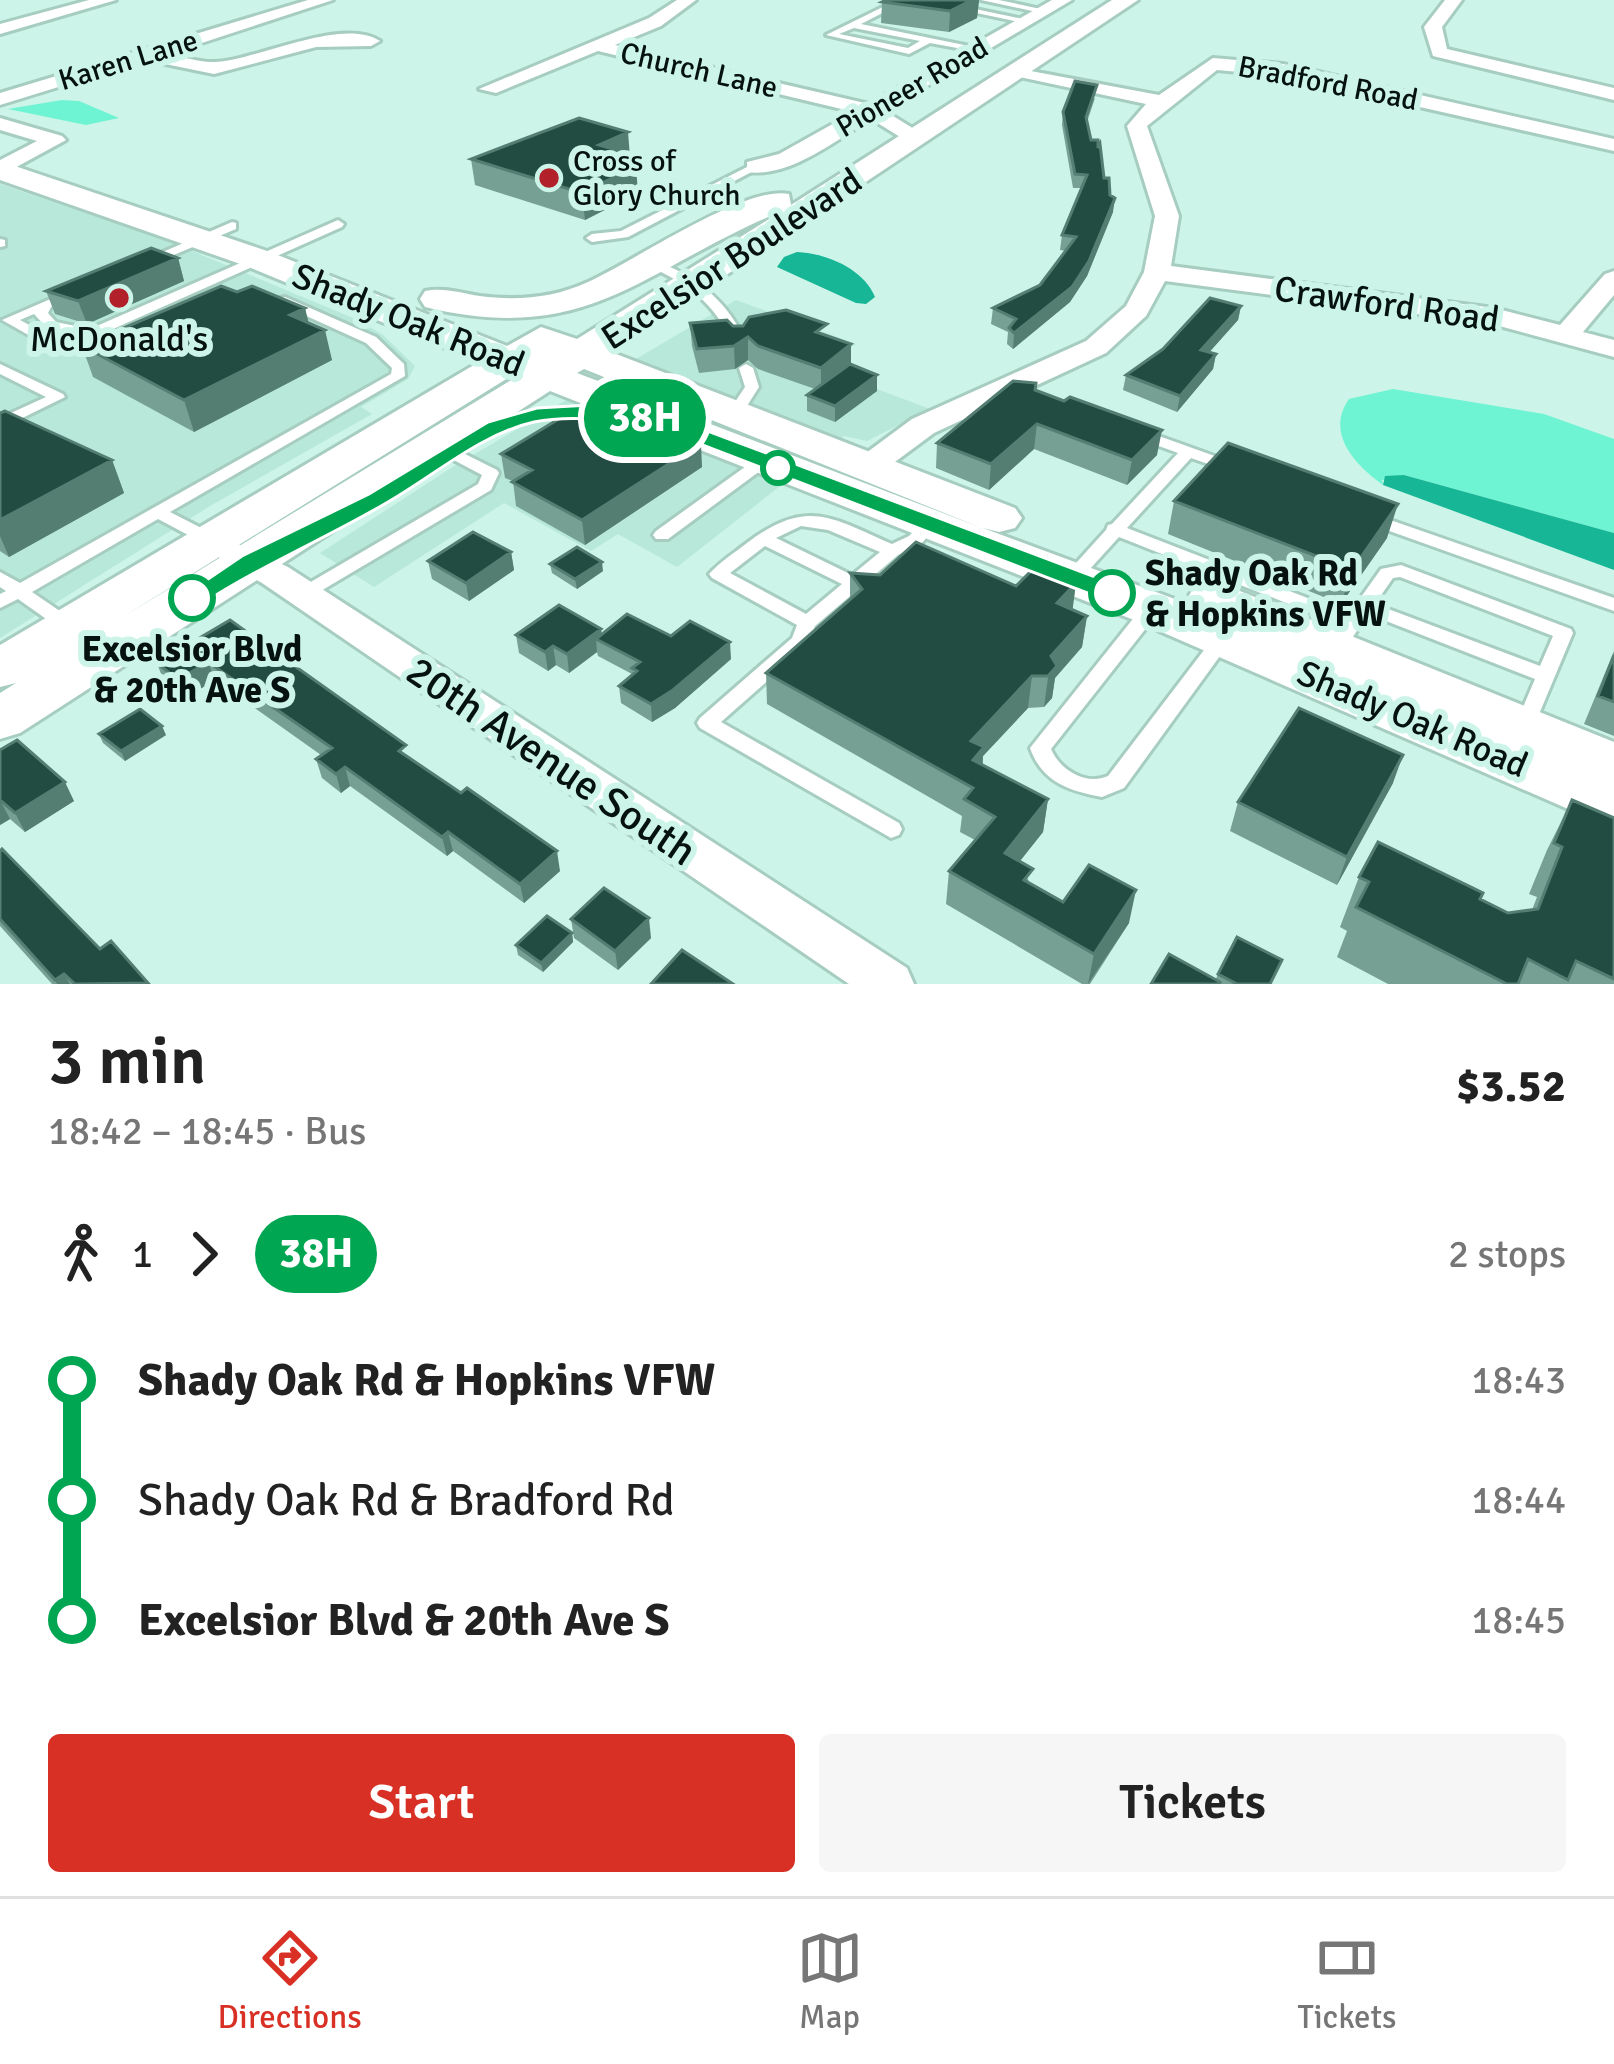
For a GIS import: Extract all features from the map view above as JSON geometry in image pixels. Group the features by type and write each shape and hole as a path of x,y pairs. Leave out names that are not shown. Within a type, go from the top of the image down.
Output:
{"main road":[{"name":"Excelsior Boulevard","path":"231,551 292,493 674,284 1127,0"},
{"name":"Excelsior Boulevard","path":"674,284 778,201 890,142 911,137"},
{"name":"Shady Oak Road","path":"6,162 217,232 276,267 546,357 669,406 762,462 1093,554 1342,638 1614,765"},
{"path":"438,299 492,310 569,305 604,291 701,234 778,201"},
{"name":"Shady Oak Road","path":"276,267 438,299 546,357"},
{"path":"276,267 315,294 429,344 440,360 430,395 419,405 292,493"},
{"path":"444,448 495,426 537,415 669,406 634,346 641,324 674,284"},
{"name":"Excelsior Boulevard","path":"0,719 88,639 231,551 444,448 546,357"},
{"name":"Shady Oak Road","path":"669,406 736,414 869,466 940,513"},
{"name":"Shady Oak Road","path":"1093,554 1152,608 1225,638 1342,638"},
{"name":"Excelsior Boulevard","path":"0,669 88,639"},
{"name":"Shady Oak Road","path":"1526,720 1614,806"}],"street":[{"path":"0,29 108,0"},
{"name":"Karen Lane","path":"0,100 325,0"},
{"name":"Church Lane","path":"488,89 655,22 688,0"},
{"name":"Pioneer Road","path":"755,167 787,159 1064,0"},
{"path":"1454,0 1432,27 1439,52 1614,94"},
{"path":"146,55 214,68 316,42 370,41"},
{"name":"Church Lane","path":"598,46 870,110 911,137"},
{"name":"Bradford Road","path":"1161,101 1214,64 1245,64 1614,145"},
{"path":"1017,71 1161,101"},
{"path":"869,466 923,426 1023,390 1112,336 1137,310 1157,272 1167,216 1136,134 1141,118 1161,101"},
{"path":"0,124 55,136 54,143 6,162"},
{"name":"Crawford Road","path":"1157,272 1494,316 1614,350"},
{"path":"1567,334 1614,279"},
{"name":"20th Avenue South","path":"231,551 303,594 889,984"}],"lane":[{"path":"904,0 830,35 909,51 929,40"},
{"path":"919,0 1037,16"},
{"path":"985,0 1037,16"},
{"path":"852,25 979,49"},
{"path":"592,238 624,234 755,167"},
{"path":"82,289 9,320 53,343 79,339 276,267 338,224"},
{"path":"125,271 217,232"},
{"path":"9,597 398,376 399,367 370,340 276,267"},
{"path":"674,284 726,309 739,341"},
{"path":"46,304 41,314 69,331 108,327"},
{"path":"0,368 58,397 0,424"},
{"path":"736,414 752,387 746,368"},
{"path":"1122,427 1255,476"},
{"path":"303,594 485,487 491,473 444,448"},
{"path":"1093,554 1188,452"},
{"path":"662,535 762,462"},
{"path":"1345,508 1614,605"},
{"path":"158,512 231,551"},
{"path":"891,829 707,723 800,641 807,623 892,551 915,540 940,513"},
{"path":"807,623 718,574 788,520 815,517 892,551"},
{"path":"764,539 854,583"},
{"path":"1401,571 1564,633 1526,720 1342,638 1388,573 1401,571"},
{"path":"0,578 9,597 88,639"},
{"path":"1152,608 1040,748 1050,769 1063,778 1102,789 1116,782 1225,638"}],"shaded area":[{"path":"79,101 119,118 86,125 8,109"},
{"path":"0,184 168,241 358,320 383,335 415,366 408,379 361,407 372,414 210,506 0,638"},
{"path":"797,252 843,264 862,278 875,297 866,304 856,303 777,267 784,257"},
{"path":"736,300 856,344 835,358 857,366 845,377 930,409 867,441 844,436 677,567 618,534 591,551 504,503 374,587 320,553 451,468"},
{"path":"1393,389 1544,414 1614,439 1614,533 1404,475 1382,480 1383,485 1346,447 1340,424 1349,399"},
{"path":"1404,475 1614,533 1614,570 1383,485 1385,476"}],"building":[{"path":"972,0 950,11 882,2"},
{"path":"1075,81 1097,85 1086,117 1091,140 1098,140 1098,148 1100,144 1104,178 1109,178 1110,195 1115,198 1089,261 1072,287 1014,333 1009,328 1016,319 993,308 1040,285 1076,237 1062,235 1087,175 1075,174 1063,112"},
{"path":"579,118 628,132 599,145 613,149 599,156 636,166 582,193 471,159"},
{"path":"151,248 178,258 78,301 46,291"},
{"path":"221,286 237,292 252,286 305,308 290,315 325,330 184,400 82,346"},
{"path":"1210,298 1241,306 1201,350 1216,354 1180,396 1126,375 1163,349"},
{"path":"786,310 827,324 816,332 851,344 821,368 758,346 748,337 734,346 697,349 690,323 727,320 743,326 749,317"},
{"path":"850,364 877,375 835,406 807,395"},
{"path":"1013,381 1036,383 1035,390 1064,401 1070,397 1162,430 1132,460 1037,424 991,464 937,443"},
{"path":"5,411 112,460 0,520 0,413"},
{"path":"572,411 605,427 632,411 701,443 582,520 512,482 532,470 501,454"},
{"path":"1228,443 1398,504 1352,570 1174,501"},
{"path":"473,532 511,552 466,583 428,561"},
{"path":"916,542 1016,586 1036,566 1076,583 1057,603 1087,616 1051,656 1057,666 1048,676 1032,676 971,741 984,747 973,760 1048,799 1005,853 1033,869 1024,880 1063,902 1089,865 1136,890 1094,954 949,871 995,817 964,799 973,788 766,673 862,589 850,573 880,575"},
{"path":"577,547 602,562 575,579 550,564"},
{"path":"559,605 601,629 567,654 553,646 545,652 516,635"},
{"path":"627,614 671,636 690,621 730,642 651,704 619,686 637,671 632,668 640,662 596,639"},
{"path":"230,620 406,745 399,751 461,793 467,788 557,851 520,884 448,832 442,837 345,767 336,774 316,759 332,748 208,662 178,680 157,663"},
{"path":"1614,655 1614,702 1598,696"},
{"path":"1299,708 1403,755 1347,857 1238,802"},
{"path":"140,709 162,726 121,751 99,734"},
{"path":"17,740 65,782 15,813 0,800 0,750"},
{"path":"1572,800 1614,818 1614,979 1576,961 1568,980 1528,959 1518,984 1507,984 1356,907 1369,882 1359,877 1378,842 1483,893 1480,899 1508,913 1538,909 1562,847 1554,843"},
{"path":"2,849 100,949 111,941 148,983 75,984 64,974 55,980 0,919"},
{"path":"604,888 649,918 615,951 571,919"},
{"path":"547,916 572,933 541,963 516,945"},
{"path":"1237,937 1282,960 1270,984 1237,984 1218,974"},
{"path":"682,950 733,984 651,984"},
{"path":"1169,954 1220,982 1219,984 1151,984"}],"bus line":[{"name":"38H","path":"192,598 250,561 377,499 495,426 564,412 657,420 1112,593"}],"place":[{"name":"Cross of Glory Church","path":"549,178"},
{"name":"McDonald's","path":"119,298"},
{"name":"Shady Oak Rd & Hopkins VFW","path":"1112,593"},
{"name":"Excelsior Blvd & 20th Ave S","path":"192,598"}]}
